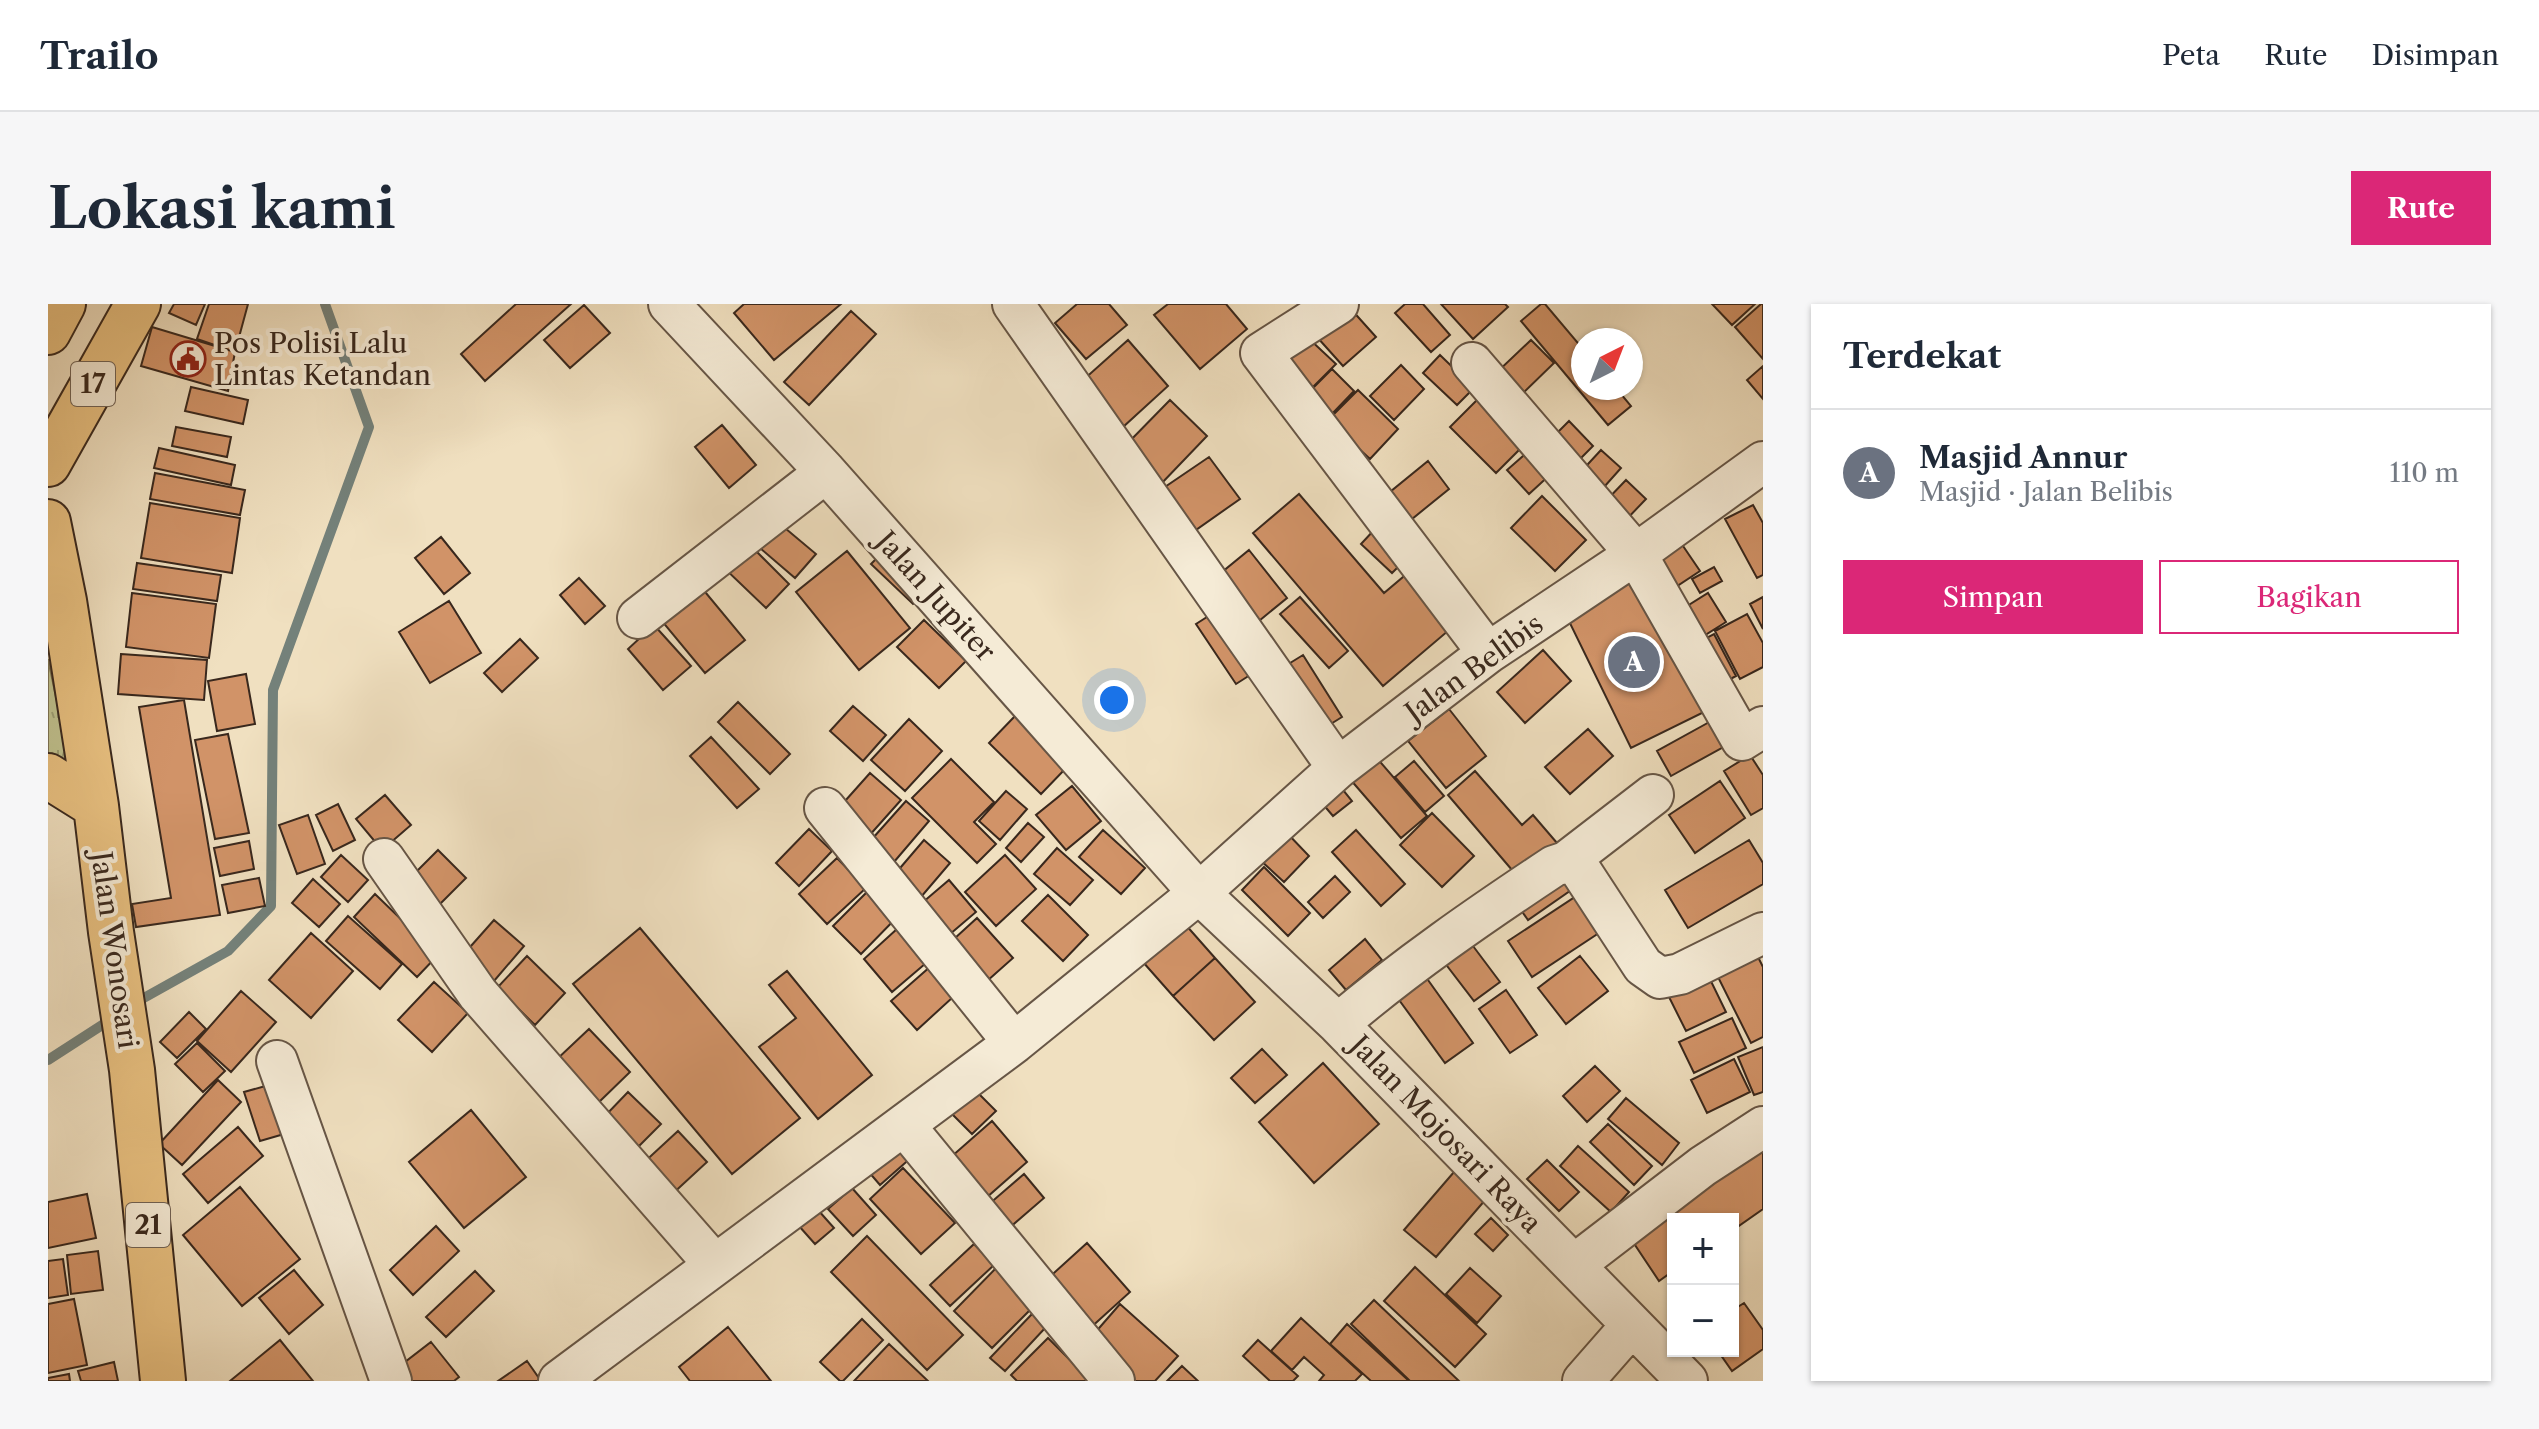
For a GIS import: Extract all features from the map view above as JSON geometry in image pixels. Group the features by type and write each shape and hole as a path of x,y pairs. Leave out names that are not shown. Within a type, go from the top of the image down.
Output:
{"highway":[{"name":"17","path":"48,332 63,304"},
{"name":"17","path":"48,464 138,304"},
{"name":"Jalan Wonosari","path":"48,522 64,601 96,806 132,1070 163,1381"},
{"path":"48,776 96,806"}],"street":[{"name":"Jalan Jupiter","path":"669,304 826,472 1199,893"},
{"path":"1013,304 1338,768"},
{"path":"1314,310 1261,353 1488,653"},
{"path":"1472,363 1636,554 1742,740 1763,727"},
{"name":"Jalan Belibis","path":"559,1381 1014,1043 1199,893 1338,768 1488,653 1636,554 1763,462"},
{"path":"638,618 826,472"},
{"path":"1338,1024 1470,922 1554,866 1566,862 1653,795"},
{"path":"825,808 1014,1043"},
{"path":"384,859 478,994 715,1265"},
{"path":"1566,862 1579,868 1643,966 1660,978 1680,974 1763,933"},
{"name":"Jalan Mojosari Raya","path":"1199,893 1338,1024 1687,1381"},
{"path":"277,1061 391,1381"},
{"path":"904,1125 1114,1381"},
{"path":"1574,1265 1703,1166 1763,1127"},
{"path":"1583,1381 1632,1325"}],"green space":[{"path":"48,659 72,773 48,762"}],"building":[{"path":"174,304 205,304 196,325 169,313"},
{"path":"209,304 248,304 235,352 197,339"},
{"path":"516,304 571,304 485,381 461,354"},
{"path":"744,304 841,304 774,360 734,313"},
{"path":"1077,304 1109,304 1127,325 1086,359 1055,323"},
{"path":"1168,304 1226,304 1247,329 1200,369 1154,315"},
{"path":"1405,304 1423,304 1450,335 1431,352 1395,313"},
{"path":"1441,304 1505,304 1508,307 1473,339"},
{"path":"1545,304 1571,335 1571,381 1521,321"},
{"path":"1712,304 1755,304 1732,325"},
{"path":"1763,304 1763,359 1735,327"},
{"path":"584,305 610,333 570,368 544,340"},
{"path":"1350,308 1376,337 1343,366 1317,337"},
{"path":"851,311 876,334 809,405 784,382"},
{"name":"Pos Polisi Lalu Lintas Ketandan","path":"152,327 235,352 228,391 141,366"},
{"path":"1305,335 1336,364 1304,396 1274,367"},
{"path":"1128,340 1168,386 1123,427 1082,381"},
{"path":"1531,340 1554,363 1517,399 1494,375"},
{"path":"1440,355 1474,388 1457,405 1423,373"},
{"path":"1401,365 1424,389 1394,420 1370,396"},
{"path":"1763,366 1763,399 1747,380"},
{"path":"1332,369 1354,391 1331,415 1308,393"},
{"path":"191,387 248,400 243,424 185,411"},
{"path":"1358,390 1398,429 1370,459 1328,420"},
{"path":"1481,396 1527,442 1496,473 1450,427"},
{"path":"1170,400 1207,436 1159,486 1121,450"},
{"path":"1587,400 1626,400 1631,406 1608,425"},
{"path":"1569,421 1593,446 1577,462 1553,437"},
{"path":"722,425 756,465 729,488 695,447"},
{"path":"176,427 231,437 227,457 172,446"},
{"path":"159,448 235,465 231,485 154,468"},
{"path":"1531,449 1553,472 1529,494 1507,470"},
{"path":"1601,450 1621,468 1596,496 1576,477"},
{"path":"1209,457 1240,499 1193,532 1162,489"},
{"path":"1428,461 1449,489 1412,519 1390,492"},
{"path":"155,473 245,490 240,515 150,499"},
{"path":"1626,480 1646,499 1622,524 1602,505"},
{"path":"1299,494 1384,593 1409,572 1455,625 1383,686 1253,533"},
{"path":"1542,496 1586,540 1555,571 1511,528"},
{"path":"150,503 240,518 232,573 141,558"},
{"path":"1753,505 1763,523 1763,575 1757,578 1725,519"},
{"path":"773,518 816,554 795,578 753,542"},
{"path":"1375,529 1406,559 1392,573 1361,544"},
{"path":"441,537 470,573 444,594 415,558"},
{"path":"744,539 789,584 766,608 720,564"},
{"path":"1681,543 1700,571 1665,594 1646,566"},
{"path":"1249,550 1287,598 1254,625 1216,577"},
{"path":"847,551 910,628 859,670 796,592"},
{"path":"884,551 926,592 913,604 871,564"},
{"path":"137,563 221,575 217,601 133,589"},
{"path":"1714,567 1722,581 1700,593 1692,579"},
{"path":"1637,575 1704,712 1631,748 1564,611"},
{"path":"579,578 605,606 585,624 560,595"},
{"path":"701,587 745,640 705,673 661,620"},
{"path":"132,593 216,604 209,658 126,647"},
{"path":"1708,593 1726,622 1694,642 1676,613"},
{"path":"1300,597 1348,651 1329,668 1280,614"},
{"path":"1763,597 1763,629 1750,604"},
{"path":"449,601 481,653 430,683 399,632"},
{"path":"1221,608 1261,668 1236,684 1196,624"},
{"path":"1747,614 1763,643 1763,667 1740,679 1715,631"},
{"path":"924,620 966,661 939,688 897,647"},
{"path":"654,625 691,666 663,690 628,649"},
{"path":"1714,634 1736,676 1716,687 1693,645"},
{"path":"520,639 538,658 502,692 484,673"},
{"path":"1543,650 1571,681 1525,723 1497,692"},
{"path":"121,654 207,660 204,700 118,694"},
{"path":"1303,655 1342,717 1321,730 1282,668"},
{"path":"246,674 255,724 217,731 208,681"},
{"path":"184,700 220,915 136,927 132,904 171,898 139,707"},
{"path":"738,702 790,754 770,774 718,722"},
{"path":"853,706 886,735 863,761 830,731"},
{"path":"1449,709 1486,756 1446,788 1408,741"},
{"path":"1016,715 1068,766 1041,794 989,743"},
{"path":"909,719 942,751 905,791 871,760"},
{"path":"1713,720 1727,745 1671,776 1657,751"},
{"path":"1588,729 1613,756 1570,794 1545,767"},
{"path":"228,734 249,833 215,839 195,740"},
{"path":"711,737 759,789 737,808 690,756"},
{"path":"1369,749 1427,816 1401,838 1343,771"},
{"path":"1750,755 1763,775 1763,808 1751,815 1724,771"},
{"path":"951,759 994,802 974,822 996,844 977,863 912,798"},
{"path":"1414,761 1444,796 1425,812 1395,777"},
{"path":"1475,771 1522,825 1533,815 1557,843 1518,877 1448,795"},
{"path":"870,773 901,800 868,837 837,810"},
{"path":"1335,780 1352,801 1333,816 1316,796"},
{"path":"1720,781 1745,818 1695,853 1669,815"},
{"path":"1072,786 1101,821 1066,850 1036,815"},
{"path":"1006,791 1027,809 1000,840 979,821"},
{"path":"385,795 411,825 382,850 356,819"},
{"path":"906,801 929,821 888,869 864,848"},
{"path":"338,804 355,840 333,851 316,815"},
{"path":"1432,813 1474,856 1442,887 1400,845"},
{"path":"308,815 325,864 297,874 279,825"},
{"path":"1028,823 1044,837 1021,862 1006,848"},
{"path":"809,829 832,851 799,886 776,863"},
{"path":"1103,830 1145,868 1121,894 1079,857"},
{"path":"1356,830 1405,884 1381,906 1332,852"},
{"path":"1286,832 1309,856 1284,882 1259,859"},
{"path":"924,840 950,863 915,904 889,881"},
{"path":"1749,840 1763,863 1763,884 1688,928 1665,890"},
{"path":"249,841 254,869 220,876 214,848"},
{"path":"1057,848 1093,880 1070,905 1034,874"},
{"path":"438,850 466,878 435,909 408,880"},
{"path":"341,855 368,880 348,902 321,877"},
{"path":"1005,855 1036,889 996,926 965,892"},
{"path":"837,858 866,888 827,924 799,894"},
{"path":"1562,866 1577,886 1528,920 1514,900"},
{"path":"1264,867 1310,913 1288,936 1242,890"},
{"path":"1335,876 1350,892 1323,918 1308,902"},
{"path":"259,878 265,906 228,913 222,885"},
{"path":"313,879 340,904 319,927 292,903"},
{"path":"949,880 976,912 943,940 916,908"},
{"path":"875,884 903,911 861,954 833,926"},
{"path":"1581,893 1605,929 1532,977 1508,941"},
{"path":"375,894 438,955 417,977 354,917"},
{"path":"1048,895 1088,935 1063,961 1022,921"},
{"path":"1177,915 1215,958 1173,996 1135,953"},
{"path":"348,916 402,964 380,989 326,941"},
{"path":"909,918 939,952 892,992 864,959"},
{"path":"977,918 1013,958 978,989 943,949"},
{"path":"494,920 524,946 494,981 463,955"},
{"path":"640,928 800,1118 732,1174 573,984"},
{"path":"311,933 353,971 311,1018 269,980"},
{"path":"1467,938 1500,982 1474,1001 1441,958"},
{"path":"1365,939 1382,960 1346,990 1329,970"},
{"path":"1753,947 1763,967 1763,1037 1751,1043 1713,967"},
{"path":"527,956 565,993 535,1025 497,988"},
{"path":"1580,956 1608,991 1566,1024 1538,988"},
{"path":"1215,958 1255,1002 1214,1040 1173,996"},
{"path":"939,959 964,987 917,1030 891,1001"},
{"path":"787,971 872,1075 818,1119 759,1047 796,1018 769,985"},
{"path":"1706,971 1726,1012 1686,1031 1666,991"},
{"path":"1423,973 1473,1043 1445,1063 1394,993"},
{"path":"434,982 468,1013 432,1052 398,1020"},
{"path":"1506,990 1537,1035 1510,1053 1479,1009"},
{"path":"241,991 276,1022 231,1072 197,1041"},
{"path":"189,1012 206,1029 177,1058 160,1042"},
{"path":"1732,1018 1746,1048 1694,1073 1679,1042"},
{"path":"589,1029 630,1072 597,1104 555,1061"},
{"path":"197,1043 225,1071 203,1092 175,1064"},
{"path":"1763,1047 1763,1092 1754,1095 1738,1057"},
{"path":"1262,1049 1287,1075 1255,1103 1231,1078"},
{"path":"1734,1059 1750,1092 1707,1113 1691,1080"},
{"path":"1323,1063 1379,1124 1314,1183 1259,1122"},
{"path":"1595,1066 1620,1091 1587,1122 1563,1096"},
{"path":"218,1080 241,1102 182,1165 159,1144"},
{"path":"276,1083 291,1132 260,1141 244,1092"},
{"path":"973,1088 996,1111 972,1134 949,1111"},
{"path":"628,1092 661,1124 635,1150 603,1118"},
{"path":"1626,1098 1679,1143 1662,1165 1608,1119"},
{"path":"471,1110 526,1177 464,1228 409,1162"},
{"path":"992,1121 1027,1162 978,1205 943,1164"},
{"path":"1608,1124 1652,1166 1634,1185 1590,1142"},
{"path":"238,1127 263,1156 208,1203 183,1174"},
{"path":"678,1131 707,1162 669,1197 640,1166"},
{"path":"909,1135 921,1149 880,1185 868,1171"},
{"path":"1578,1146 1629,1192 1611,1212 1560,1166"},
{"path":"1763,1147 1763,1209 1739,1226 1739,1213 1668,1213"},
{"path":"1547,1160 1579,1192 1559,1211 1527,1179"},
{"path":"903,1168 955,1223 921,1254 870,1199"},
{"path":"1454,1172 1486,1199 1436,1257 1404,1230"},
{"path":"1024,1174 1044,1198 1001,1235 981,1211"},
{"path":"240,1187 300,1259 242,1306 183,1235"},
{"path":"852,1188 876,1215 853,1236 828,1209"},
{"path":"87,1194 96,1238 48,1248 48,1202"},
{"path":"818,1210 834,1228 815,1244 799,1226"},
{"path":"1667,1214 1667,1275 1659,1281 1631,1239"},
{"path":"1491,1218 1508,1235 1493,1251 1475,1234"},
{"path":"436,1226 459,1251 413,1295 390,1270"},
{"path":"867,1236 963,1335 927,1370 831,1272"},
{"path":"1087,1243 1130,1292 1088,1330 1044,1282"},
{"path":"974,1244 994,1265 950,1306 930,1285"},
{"path":"98,1251 103,1290 71,1294 67,1255"},
{"path":"63,1259 68,1295 48,1298 48,1261"},
{"path":"1001,1263 1039,1301 992,1348 954,1311"},
{"path":"1415,1267 1486,1334 1455,1367 1384,1301"},
{"path":"1470,1268 1501,1296 1477,1323 1446,1294"},
{"path":"294,1270 323,1305 289,1334 259,1298"},
{"path":"475,1271 494,1291 446,1337 426,1317"},
{"path":"74,1299 87,1365 48,1373 48,1304"},
{"path":"1374,1300 1459,1381 1410,1381 1351,1324"},
{"path":"1744,1303 1763,1330 1763,1349 1732,1371 1722,1357 1739,1357 1739,1306"},
{"path":"1120,1304 1178,1356 1155,1381 1131,1381 1087,1342"},
{"path":"1032,1314 1046,1327 1005,1371 990,1358"},
{"path":"1301,1318 1362,1374 1355,1381 1319,1381 1324,1375 1304,1357 1292,1370 1271,1351"},
{"path":"862,1319 883,1340 840,1381 820,1362"},
{"path":"1347,1324 1408,1381 1371,1381 1330,1344"},
{"path":"728,1327 771,1381 690,1381 679,1367"},
{"path":"1048,1338 1091,1381 1017,1381 1011,1375"},
{"path":"280,1340 313,1381 230,1381"},
{"path":"1258,1340 1298,1376 1293,1381 1270,1381 1243,1356"},
{"path":"431,1342 459,1377 454,1381 406,1381 396,1369"},
{"path":"889,1344 928,1381 854,1381"},
{"path":"527,1361 541,1381 498,1381"},
{"path":"114,1362 118,1381 81,1381 78,1371"},
{"path":"1182,1366 1198,1381 1167,1381"},
{"path":"69,1374 70,1381 48,1381 48,1378"}],"waterway":[{"path":"133,1004 228,951 271,906 273,690 369,427 325,304"},
{"path":"48,1060 113,1018"}],"place":[{"name":"Pos Polisi Lalu Lintas Ketandan","path":"188,359"},
{"name":"Masjid Annur","path":"1634,662"}]}
